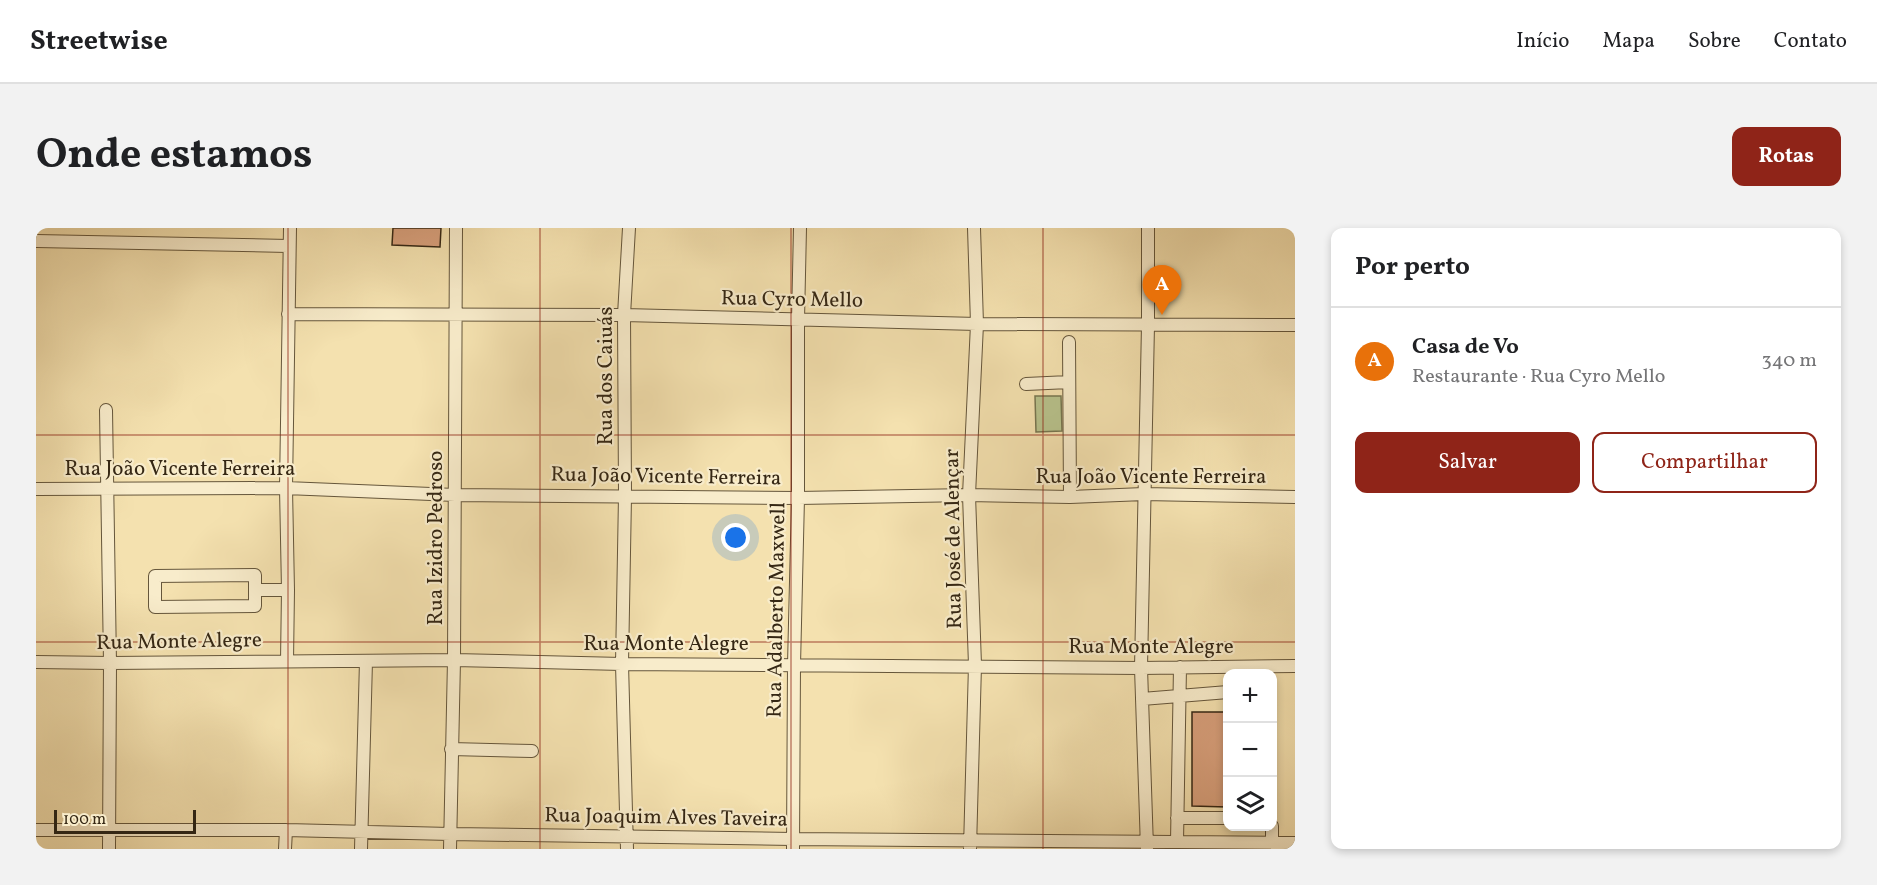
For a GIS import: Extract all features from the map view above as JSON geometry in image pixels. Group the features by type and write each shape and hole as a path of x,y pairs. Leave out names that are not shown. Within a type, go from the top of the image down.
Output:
{"street":[{"path":"126,242 127,228"},
{"path":"288,661 286,488 290,228"},
{"name":"Rua Izidro Pedroso","path":"450,849 454,660 456,228"},
{"name":"Rua dos Caiuás","path":"627,849 622,664 625,496 624,315 629,228"},
{"name":"Rua Adalberto Maxwell","path":"793,844 800,228"},
{"name":"Rua José de Alençar","path":"970,845 975,665 969,495 977,324 974,228"},
{"path":"1147,845 1141,668 1148,228"},
{"path":"36,241 288,246"},
{"name":"Rua Cyro Mello","path":"288,314 624,315 977,324 1295,325"},
{"path":"1069,342 1070,497"},
{"path":"1026,384 1069,382"},
{"path":"106,410 110,663 109,849"},
{"name":"Rua João Vicente Ferreira","path":"36,489 286,488 455,495 798,498 969,495 1070,497 1144,494 1295,497"},
{"path":"255,575 255,590 255,606 155,607 155,576 255,575"},
{"path":"255,590 288,590"},
{"name":"Rua Monte Alegre","path":"36,662 454,660 622,664 975,665 1241,669"},
{"path":"361,849 366,661"},
{"name":"Rua Monte Alegre","path":"1277,669 1295,666"},
{"path":"1177,842 1180,667"},
{"path":"1142,699 1223,692"},
{"path":"452,749 532,751"},
{"path":"1177,818 1223,818"},
{"name":"Rua Joaquim Alves Taveira","path":"36,830 286,830 627,836 793,844 1295,843"},
{"path":"285,849 286,830"},
{"path":"1272,831 1272,843"}],"green space":[{"path":"1035,396 1061,396 1062,431 1036,432"}],"building":[{"path":"393,228 441,228 440,247 392,245"},
{"path":"1192,712 1223,712 1223,807 1192,806"}],"place":[{"name":"Casa de Vo","path":"1162,315"}]}
